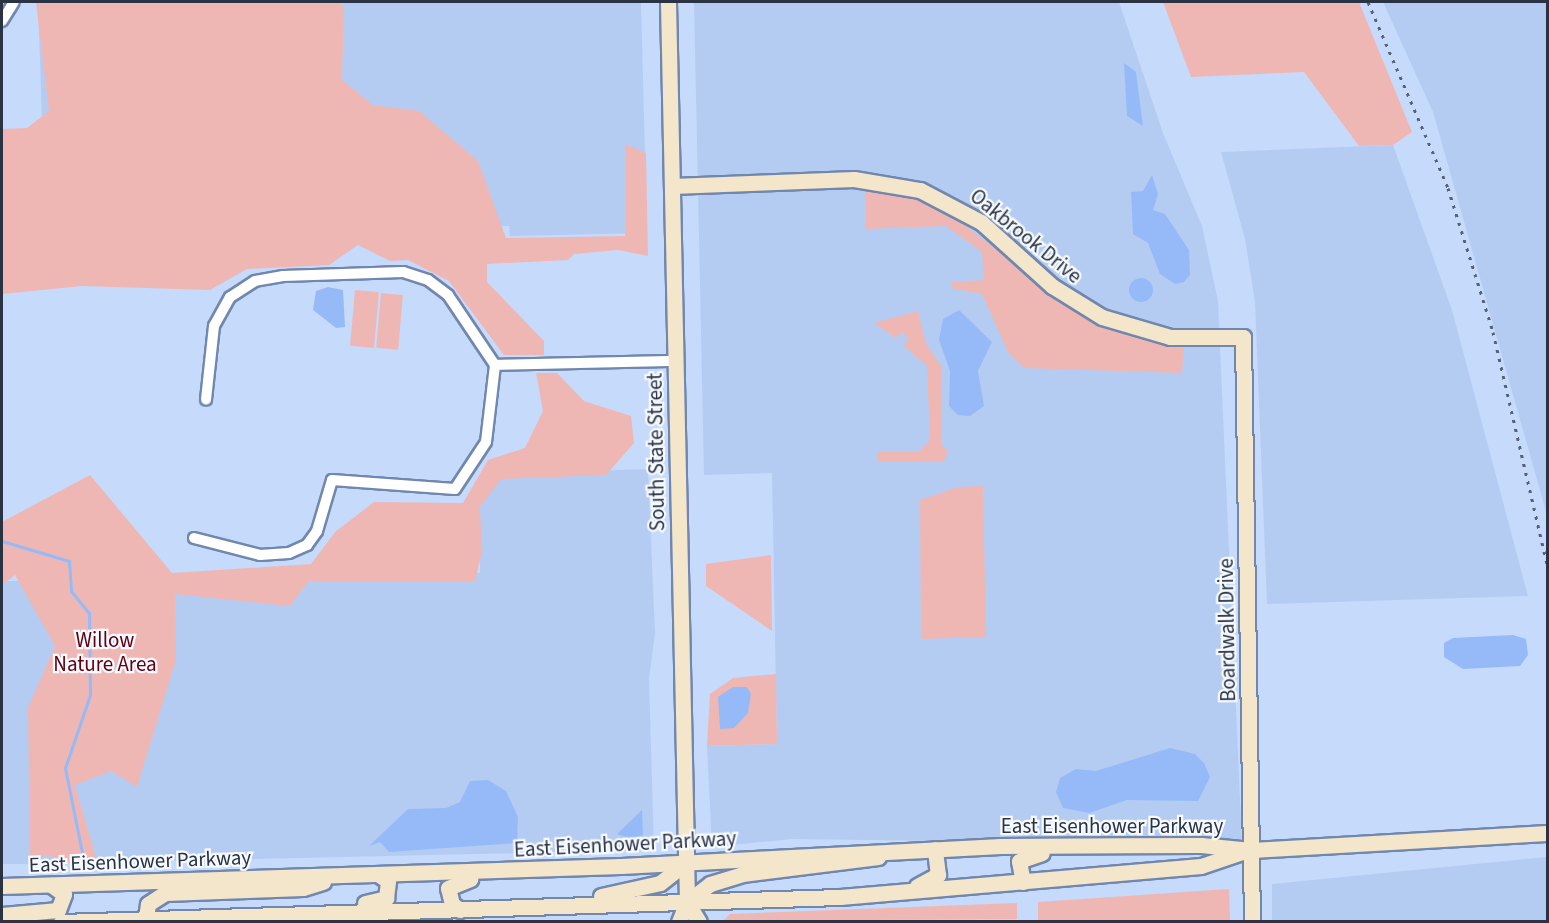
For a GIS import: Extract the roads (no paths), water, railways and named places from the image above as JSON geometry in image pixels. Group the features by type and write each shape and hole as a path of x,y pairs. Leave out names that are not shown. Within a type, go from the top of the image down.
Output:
{"main road":[{"name":"South State Street","path":"668,2 687,902 679,921"},
{"name":"Oakbrook Drive","path":"672,186 854,179 920,190 981,222 1052,286 1102,317 1170,337 1243,337"},
{"name":"Boardwalk Drive","path":"1243,337 1252,921"},
{"name":"East Eisenhower Parkway","path":"2,886 621,866 901,849 1103,844 1251,850 1548,833"},
{"path":"1023,882 1019,861 1028,854 1085,853 1103,844"},
{"path":"699,921 687,902 710,884 742,874 855,864 901,849"},
{"path":"735,902 918,886 938,874 935,849"},
{"name":"East Eisenhower Parkway","path":"61,921 240,916 416,916 460,909 735,902 1023,882 1202,866 1251,850"},
{"path":"485,908 520,899 622,893 672,878 686,862"},
{"path":"460,909 448,897 452,883 459,880 592,875 621,866"},
{"path":"240,916 267,908 380,903 389,888 386,877 379,875"},
{"path":"146,920 148,904 165,893 303,888 340,876"},
{"path":"2,915 58,910 64,894 50,884"}],"street":[{"path":"2,21 14,2"},
{"path":"194,538 260,555 289,553 307,545 316,531 332,480 454,489 469,475 486,442 495,365 448,295 428,280 403,272 283,276 255,281 230,297 214,326 206,400"},
{"path":"495,365 675,361"}],"waterway":[{"path":"2,541 69,561 71,591 89,613 90,695 65,768 83,857"}],"railway":[{"path":"1368,2 1448,188 1493,332 1548,568"}],"park label":[{"name":"Willow Nature Area","path":"105,652"}]}
